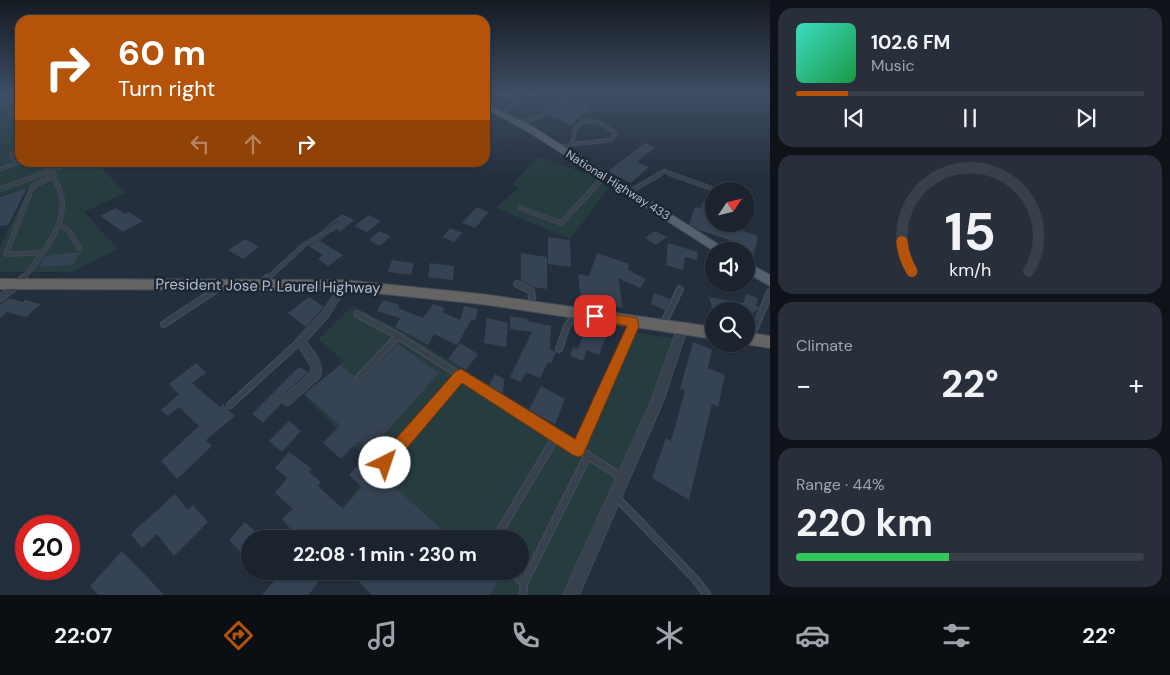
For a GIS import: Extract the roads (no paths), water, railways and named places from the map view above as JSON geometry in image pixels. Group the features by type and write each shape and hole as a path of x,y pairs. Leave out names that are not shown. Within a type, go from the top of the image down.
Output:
{"highway":[{"name":"President Jose P. Laurel Highway","path":"0,284 344,285 387,288 533,306 705,333"},
{"path":"755,339 770,342"}],"main road":[{"name":"National Highway 433","path":"520,123 709,242"},
{"path":"755,272 770,281"}],"street":[{"path":"0,299 20,283"},
{"path":"287,400 316,374 316,364 300,341 325,315 344,285"},
{"path":"572,595 658,399 682,329"}],"lane":[{"path":"520,123 524,122"},
{"path":"572,144 576,129 582,122"},
{"path":"560,148 572,144 611,140 616,133 594,122"},
{"path":"0,169 15,163"},
{"path":"20,283 42,254 59,224 62,192 52,173 45,167"},
{"path":"42,254 6,254 32,187 64,167"},
{"path":"628,192 664,171 705,186"},
{"path":"0,189 52,173"},
{"path":"520,208 556,223 561,223 604,177"},
{"path":"26,180 32,187"},
{"path":"59,224 69,231 79,248"},
{"path":"260,284 304,245 338,225"},
{"path":"164,324 225,284"},
{"path":"517,284 531,290 533,306"},
{"path":"662,326 680,289"},
{"path":"755,325 770,292"},
{"path":"764,308 770,311"},
{"path":"559,349 567,326 576,313"},
{"path":"357,314 398,336 624,478"},
{"path":"578,449 632,330 632,322"},
{"path":"359,377 398,336"},
{"path":"230,405 300,341"},
{"path":"385,463 461,375"},
{"path":"500,530 557,435"},
{"path":"523,595 524,583 588,455"},
{"path":"616,497 696,580 707,595"},
{"path":"520,580 524,583"}]}
